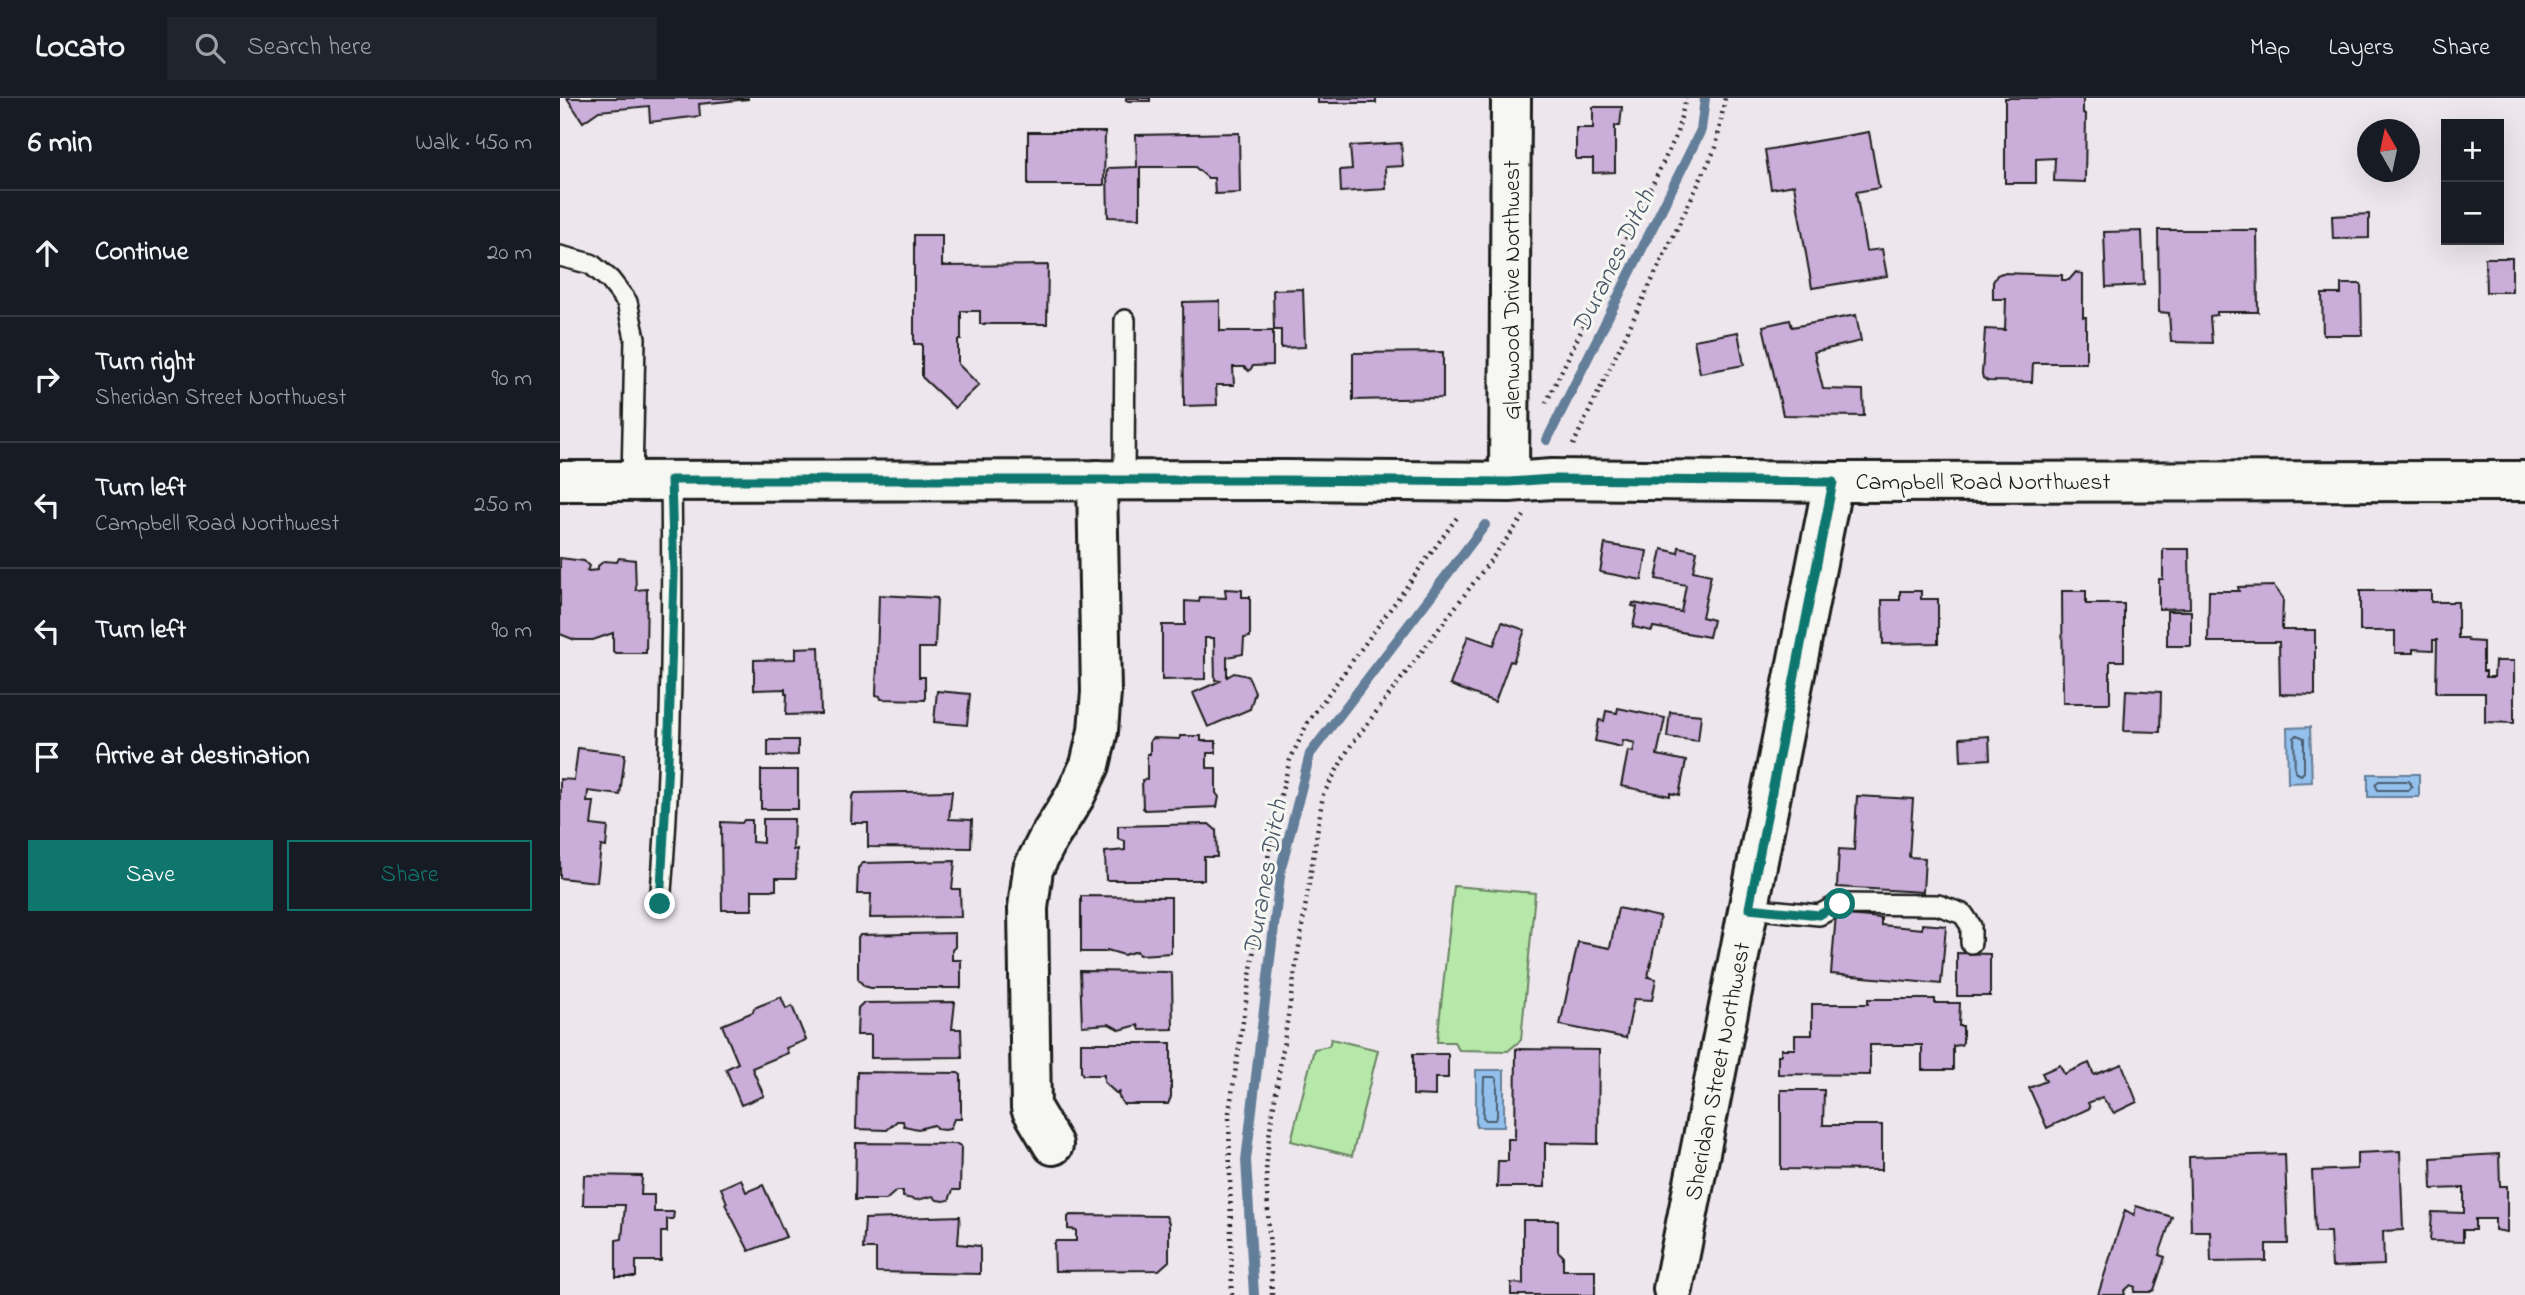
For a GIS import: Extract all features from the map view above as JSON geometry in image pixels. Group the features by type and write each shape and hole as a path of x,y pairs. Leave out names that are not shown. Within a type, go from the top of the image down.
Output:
{"street":[{"name":"Glenwood Drive Northwest","path":"1497,482 1511,98"},
{"path":"1053,1146 1031,1108 1028,908 1033,869 1085,776 1098,730 1110,480"},
{"name":"Campbell Road Northwest","path":"560,481 2525,481"},
{"name":"Sheridan Street Northwest","path":"1674,1289 1833,482"}],"lane":[{"path":"560,256 591,264 610,280 627,302 635,338 632,481"},
{"path":"1110,480 1125,320"},
{"path":"660,904 674,576 671,480"},
{"path":"1749,908 1819,915 1840,904 1938,905 1963,914 1971,926 1971,943"}],"path":[{"path":"1545,405 1676,136 1686,98"},
{"path":"1272,1295 1266,1171 1269,1136 1323,795 1349,748 1552,479 1570,451 1716,147 1725,98"},
{"path":"1232,1295 1229,1113 1273,825 1290,760 1308,722 1423,562 1497,482"}],"green space":[{"path":"1454,886 1535,893 1521,1040 1508,1051 1459,1050 1454,1042 1437,1042"},
{"path":"1331,1039 1378,1050 1352,1156 1291,1141 1314,1049 1329,1046"}],"water":[{"path":"2310,727 2312,782 2288,783 2287,728"},
{"path":"2368,774 2419,774 2419,797 2368,797"},
{"path":"1476,1070 1504,1070 1504,1127 1476,1127"}],"building":[{"path":"567,98 748,99 699,104 700,116 650,122 649,106 599,111 583,122"},
{"path":"1126,98 1150,98 1150,101 1126,101"},
{"path":"1318,98 1376,98 1376,103 1318,103"},
{"path":"2005,98 2083,98 2083,113 2086,114 2085,182 2054,181 2055,158 2036,159 2036,183 2005,183"},
{"path":"1593,107 1622,107 1620,126 1615,126 1615,172 1593,173 1593,159 1576,159 1576,128 1593,128"},
{"path":"1028,132 1105,132 1104,185 1028,185"},
{"path":"1869,132 1879,188 1856,192 1866,251 1882,249 1887,276 1812,288 1794,185 1771,189 1765,150"},
{"path":"1239,133 1240,193 1215,194 1214,178 1208,178 1195,167 1140,167 1140,218 1108,217 1107,171 1109,168 1137,167 1136,135"},
{"path":"1401,143 1403,166 1385,167 1386,189 1341,192 1340,170 1352,169 1350,146"},
{"path":"2369,214 2369,238 2333,239 2332,216"},
{"path":"2158,230 2257,230 2258,312 2217,312 2217,315 2210,316 2212,343 2171,342 2169,313 2159,312"},
{"path":"2142,231 2144,285 2106,287 2104,232"},
{"path":"914,235 942,235 942,266 1048,265 1047,324 980,324 980,311 961,311 958,364 979,385 955,408 922,377 922,344 914,344"},
{"path":"2485,258 2512,258 2512,292 2486,292"},
{"path":"2076,272 2083,275 2086,363 2033,363 2032,382 1988,381 1983,378 1985,329 2005,330 2006,299 1993,299 1993,282 1997,275 2062,275 2062,280 2069,280"},
{"path":"2341,284 2361,284 2362,335 2323,335 2322,294 2341,294"},
{"path":"1303,289 1305,347 1281,348 1281,330 1274,330 1273,290"},
{"path":"1220,301 1220,331 1273,331 1273,365 1253,366 1249,371 1244,367 1233,367 1234,385 1216,385 1217,405 1184,406 1183,302"},
{"path":"1856,315 1861,341 1814,352 1823,389 1863,390 1864,416 1783,415 1763,326 1790,320 1792,327"},
{"path":"1738,332 1744,365 1700,373 1694,340"},
{"path":"1443,352 1443,398 1353,400 1353,353"},
{"path":"1605,544 1647,551 1642,580 1600,572"},
{"path":"1679,547 1697,551 1693,571 1711,575 1702,617 1713,620 1709,637 1653,627 1652,631 1633,627 1637,607 1632,606 1633,603 1681,612 1686,585 1656,579 1662,549 1678,553"},
{"path":"2163,549 2189,549 2190,608 2159,609"},
{"path":"560,558 584,561 589,566 587,571 598,570 598,566 604,561 617,562 619,558 635,560 636,590 647,589 646,653 615,653 613,633 593,640 575,640 560,634"},
{"path":"2274,586 2283,598 2282,630 2315,630 2315,695 2280,694 2279,642 2208,642 2209,591 2239,591 2238,587"},
{"path":"1225,589 1242,590 1242,597 1250,597 1250,637 1244,638 1243,654 1227,657 1227,677 1234,673 1248,676 1255,692 1250,709 1208,727 1193,693 1220,681 1215,680 1214,638 1205,638 1205,679 1162,680 1162,625 1185,625 1185,601 1199,602 1200,597 1226,598"},
{"path":"1900,591 1921,591 1921,599 1938,599 1938,643 1883,644 1882,600 1900,600"},
{"path":"2062,591 2086,591 2086,604 2124,604 2124,661 2110,661 2110,703 2063,703"},
{"path":"2360,591 2431,591 2431,602 2458,602 2458,638 2483,642 2483,671 2486,671 2486,677 2494,677 2495,661 2514,661 2514,723 2485,722 2485,693 2436,693 2437,640 2433,640 2433,650 2413,649 2413,653 2395,653 2395,631 2360,631"},
{"path":"879,595 937,598 935,648 919,648 919,677 925,677 925,700 881,699 876,695"},
{"path":"2167,611 2191,611 2191,646 2167,646"},
{"path":"1502,622 1525,630 1495,702 1450,685 1468,636 1494,645"},
{"path":"819,647 821,714 786,715 785,689 754,690 754,660 796,659 796,648"},
{"path":"2126,690 2161,692 2160,732 2124,731"},
{"path":"937,691 970,694 967,725 934,722"},
{"path":"1618,708 1665,718 1657,755 1686,761 1679,795 1670,793 1670,796 1621,786 1628,751 1633,752 1635,743 1623,740 1622,747 1595,741 1599,720 1604,721 1606,711 1617,713"},
{"path":"1670,712 1701,715 1698,741 1667,737"},
{"path":"1180,736 1201,736 1201,741 1216,741 1216,753 1207,753 1207,768 1216,768 1216,793 1219,797 1217,807 1145,810 1142,780 1147,779 1150,741 1152,738 1180,739"},
{"path":"1989,736 1990,759 1961,761 1960,738"},
{"path":"768,740 798,740 798,755 768,756"},
{"path":"578,748 625,754 620,795 588,791 587,802 594,802 591,825 608,827 606,847 601,846 597,882 560,878 560,779 574,780"},
{"path":"761,770 798,770 798,809 761,809"},
{"path":"952,791 949,819 972,820 971,848 868,847 868,823 851,823 852,796 855,793"},
{"path":"1857,796 1913,799 1909,857 1925,858 1923,892 1837,887 1839,849 1854,850"},
{"path":"763,819 794,819 796,878 776,878 776,890 752,890 752,910 722,910 721,822 742,823 744,820 752,820 752,842 763,843"},
{"path":"1209,824 1216,830 1217,857 1204,857 1204,880 1106,880 1105,852 1125,850 1125,841 1118,839 1118,826"},
{"path":"955,861 952,889 960,889 961,917 870,918 871,894 857,894 858,868 863,863"},
{"path":"1081,896 1171,897 1171,953 1139,955 1137,951 1124,955 1107,950 1081,952"},
{"path":"1618,908 1660,917 1648,977 1656,979 1652,1000 1634,999 1626,1038 1560,1025 1578,942 1610,948"},
{"path":"1836,914 1881,918 1881,925 1922,929 1922,924 1946,926 1941,984 1831,974"},
{"path":"955,933 952,960 961,960 961,988 871,988 864,986 858,979 860,935"},
{"path":"1957,953 1990,954 1990,996 1957,996"},
{"path":"1080,971 1170,972 1173,1029 1140,1030 1138,1025 1120,1030 1109,1024 1082,1026"},
{"path":"781,997 786,1009 792,1006 806,1040 786,1048 788,1053 752,1068 764,1096 741,1105 726,1069 738,1063 722,1025"},
{"path":"1868,999 1935,999 1935,1003 1960,1003 1959,1026 1963,1026 1963,1042 1953,1046 1953,1070 1922,1070 1922,1045 1870,1045 1870,1075 1778,1074 1778,1055 1781,1055 1781,1049 1795,1049 1795,1035 1812,1035 1812,1004 1868,1004"},
{"path":"955,1002 952,1029 961,1029 962,1057 871,1058 871,1035 857,1035 858,1008 863,1003"},
{"path":"1081,1043 1171,1043 1171,1097 1168,1104 1123,1104 1119,1092 1116,1093 1104,1082 1104,1075 1083,1075"},
{"path":"1516,1049 1599,1050 1598,1144 1545,1143 1545,1187 1497,1187 1498,1161 1508,1161 1508,1139 1515,1139"},
{"path":"1413,1054 1448,1054 1448,1078 1435,1078 1435,1096 1413,1095"},
{"path":"2089,1063 2094,1075 2122,1064 2137,1102 2114,1113 2102,1097 2088,1103 2090,1108 2047,1128 2029,1088 2046,1081 2042,1073 2060,1065 2064,1074"},
{"path":"857,1072 958,1073 961,1075 961,1119 954,1119 950,1129 944,1130 937,1129 934,1125 918,1129 904,1126 903,1121 897,1121 887,1130 856,1129"},
{"path":"1781,1090 1824,1090 1823,1125 1882,1125 1882,1170 1781,1169"},
{"path":"856,1143 957,1144 961,1146 960,1190 953,1190 949,1200 944,1201 933,1196 917,1200 903,1197 903,1191 896,1191 886,1200 855,1200"},
{"path":"2400,1151 2403,1230 2383,1231 2384,1265 2332,1267 2330,1232 2315,1232 2312,1171 2357,1169 2357,1153"},
{"path":"2285,1154 2288,1244 2266,1244 2266,1261 2211,1262 2210,1231 2191,1231 2189,1157"},
{"path":"2499,1154 2500,1186 2507,1186 2507,1232 2495,1230 2495,1219 2475,1219 2475,1230 2463,1230 2463,1242 2430,1241 2432,1212 2464,1213 2464,1188 2432,1189 2431,1158"},
{"path":"584,1175 642,1176 641,1195 654,1195 654,1212 674,1212 673,1219 667,1219 667,1232 661,1232 661,1261 636,1261 636,1277 616,1277 616,1240 622,1239 625,1205 583,1205"},
{"path":"741,1179 746,1192 763,1185 786,1237 749,1251 725,1204 727,1203 721,1188"},
{"path":"2136,1206 2172,1217 2159,1255 2165,1257 2154,1290 2134,1292 2135,1287 2131,1285 2124,1291 2125,1295 2098,1295 2125,1210 2134,1215"},
{"path":"1070,1215 1166,1216 1169,1223 1169,1261 1159,1270 1055,1271 1056,1241 1076,1241 1076,1230 1068,1229"},
{"path":"960,1216 958,1244 980,1246 980,1274 876,1272 876,1249 863,1249 865,1219"},
{"path":"1523,1220 1558,1220 1558,1251 1563,1256 1563,1270 1595,1270 1595,1295 1511,1295 1511,1283 1523,1284"}],"waterway":[{"name":"Duranes Ditch","path":"1547,440 1701,130 1705,98"},
{"name":"Duranes Ditch","path":"1254,1295 1246,1160 1281,868 1310,754 1485,525"}],"route":[{"path":"660,904 674,576 671,480 1509,482 1552,479 1833,482 1749,908 1819,915 1840,904"}]}
